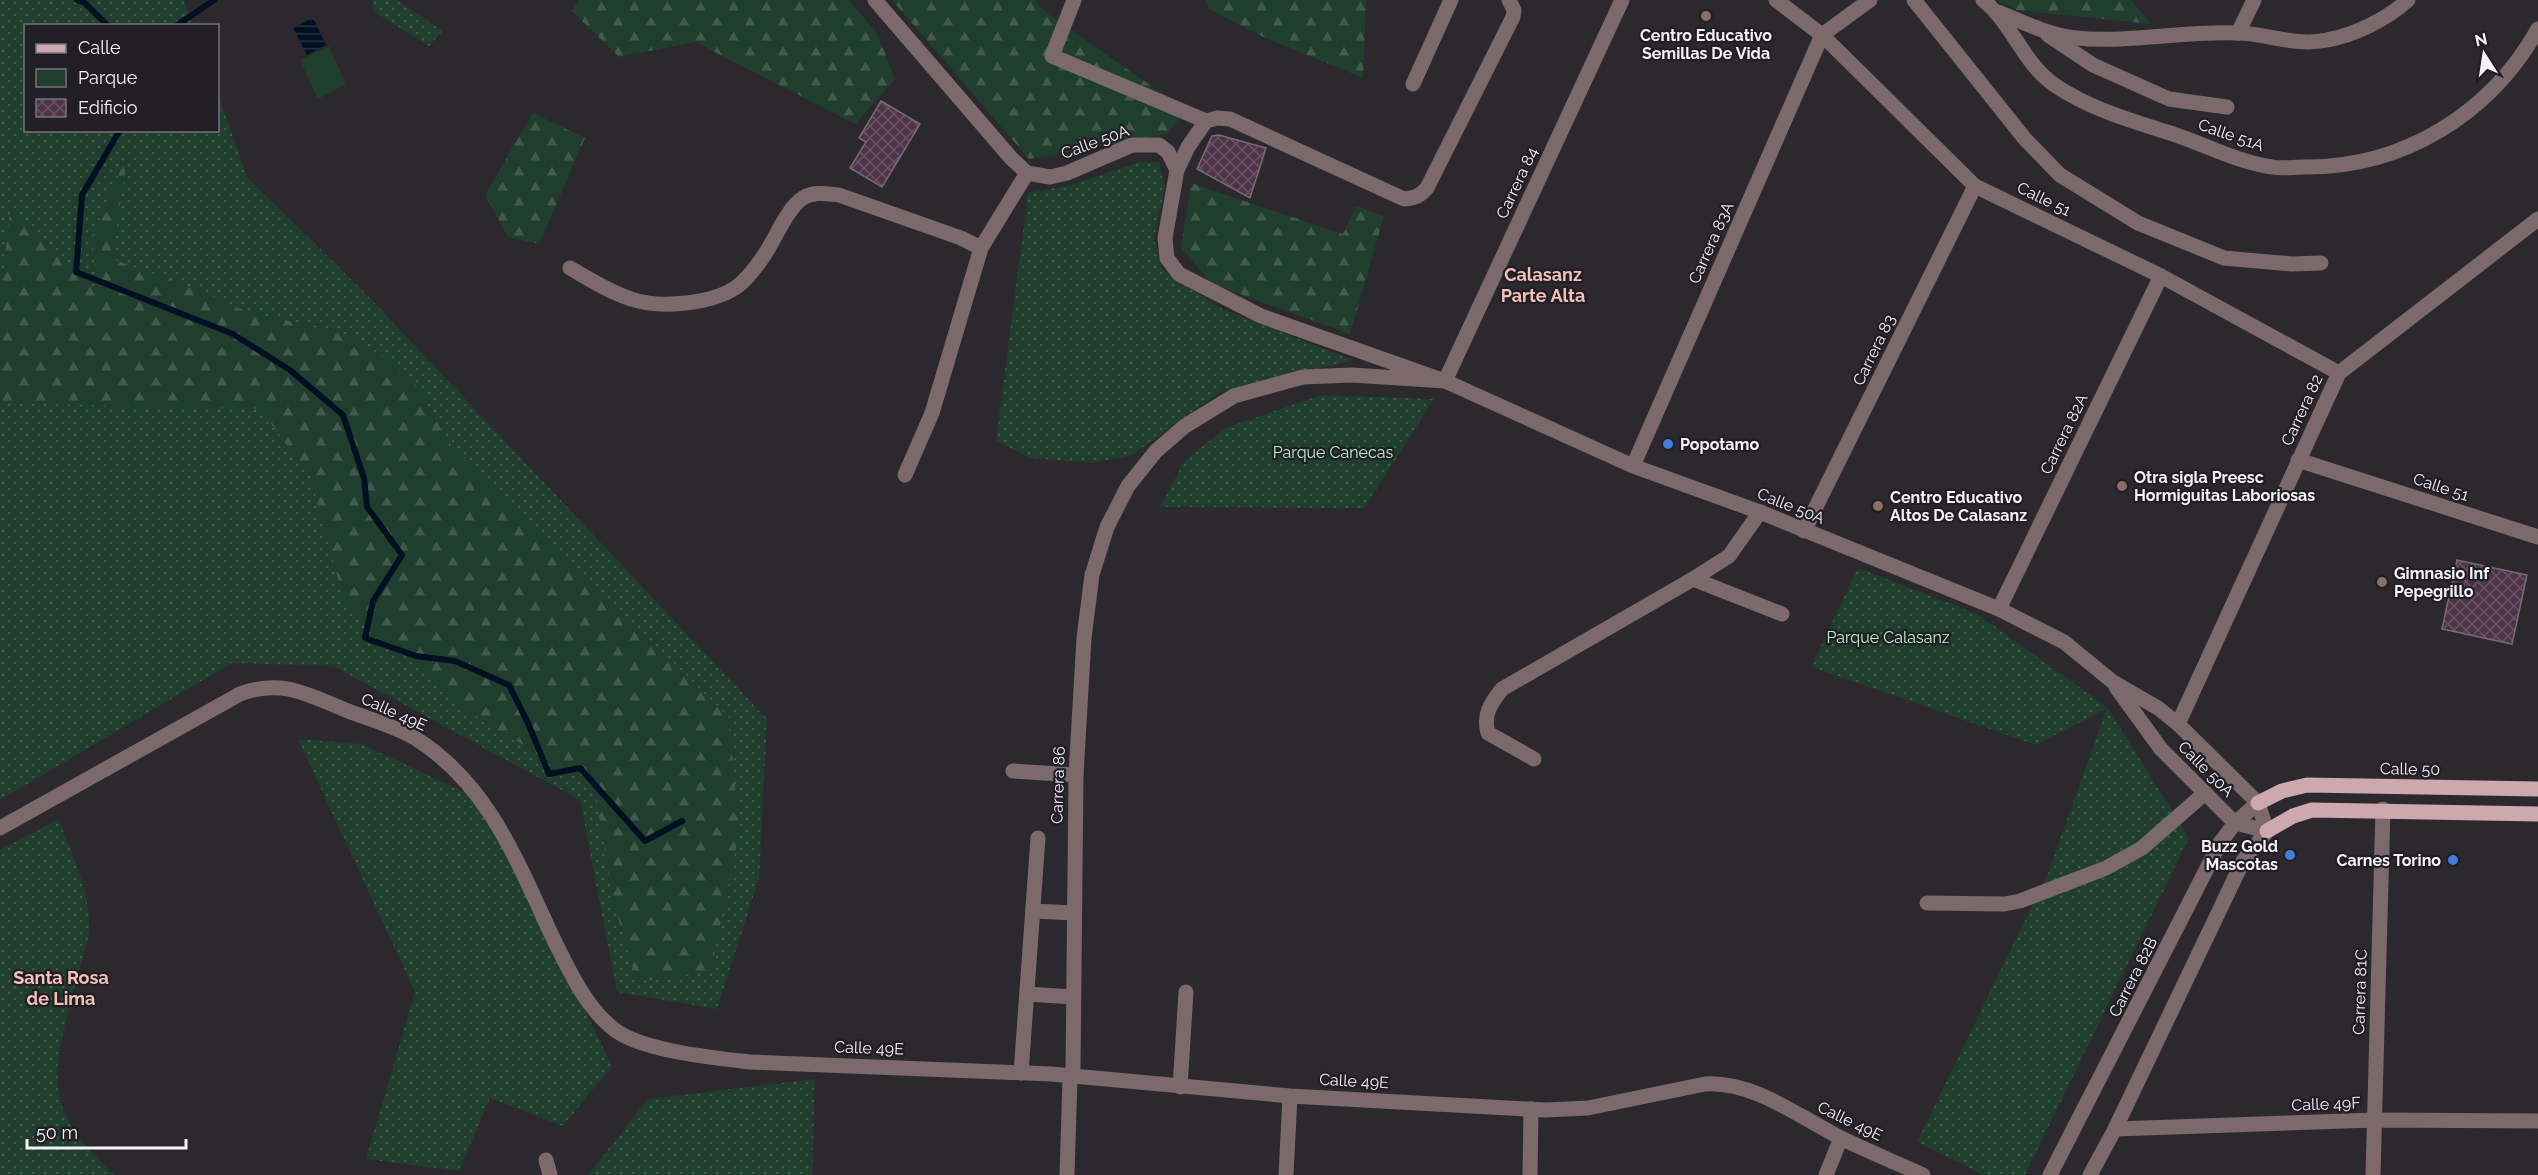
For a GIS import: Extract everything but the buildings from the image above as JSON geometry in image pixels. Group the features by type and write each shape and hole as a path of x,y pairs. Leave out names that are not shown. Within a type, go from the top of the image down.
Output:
{"main road":[{"name":"Calle 50","path":"2282,791 2307,785 2538,789"},
{"name":"Carrera 82B","path":"2258,803 2282,791"},
{"path":"2267,831 2293,816 2312,810 2383,809 2538,814"}],"street":[{"path":"875,0 1011,158 1027,173 981,248 932,413 905,475"},
{"path":"1074,0 1052,56 1206,121 1217,118 1230,119 1404,199 1413,199 1427,188 1514,17 1514,9 1509,0"},
{"path":"1413,84 1451,0"},
{"name":"Carrera 84","path":"1445,381 1622,0"},
{"name":"Calle 51","path":"1776,0 1822,35 1975,186 2162,276 2338,373"},
{"path":"1822,35 1870,0"},
{"path":"1914,0 2025,139 2060,175 2138,223 2224,258 2292,264 2321,263"},
{"name":"Calle 51A","path":"1983,0 1998,12 2036,68 2053,84 2071,95 2091,106 2197,142 2240,160 2273,168 2350,165 2416,142 2462,118 2488,95 2523,55 2538,29"},
{"path":"2238,33 2254,0"},
{"path":"1998,12 2041,30 2074,38 2105,39 2238,33 2304,44 2348,35 2408,0"},
{"path":"2041,30 2092,65 2169,99 2227,107"},
{"name":"Carrera 83A","path":"1633,466 1822,35"},
{"path":"1178,170 1188,147 1206,121"},
{"name":"Calle 50A","path":"1027,173 1041,177 1058,175 1132,145 1159,145 1168,152 1178,170 1165,247 1167,258 1179,274 1262,316 1445,381 1633,466 1760,512 1999,609 2064,642 2113,682 2158,708 2178,724 2258,803"},
{"name":"Carrera 83","path":"1804,531 1975,186"},
{"path":"570,268 632,300 674,304 699,301 725,294 754,270 796,203 805,196 818,193 839,195 961,238 981,248"},
{"name":"Carrera 82","path":"2178,724 2338,373 2531,233 2538,219"},
{"name":"Carrera 82A","path":"1999,609 2162,276"},
{"name":"Calle 50A","path":"1185,426 1234,396 1303,377 1352,375 1445,381"},
{"name":"Carrera 86","path":"1067,1175 1070,1078 1073,1070 1076,775 1084,638 1090,586 1107,527 1135,478 1156,451 1185,426"},
{"name":"Calle 51","path":"2298,460 2538,537"},
{"path":"1534,759 1488,734 1485,722 1490,705 1502,689 1729,556 1760,512"},
{"path":"1693,579 1782,614"},
{"name":"Calle 50A","path":"2113,682 2161,749 2235,823 2267,831"},
{"name":"Calle 49E","path":"0,828 240,694 273,686 292,689 412,737 453,766 473,788 491,815 566,965 589,1004 617,1032 636,1041 681,1053 739,1061 1021,1073 1290,1096 1531,1109 1588,1107 1705,1084 1721,1083 1754,1092 1841,1138 1923,1175"},
{"path":"1013,771 1076,775"},
{"path":"1927,903 2004,904 2020,901 2106,868 2142,848 2205,793"},
{"path":"2090,1175 2115,1129 2243,861 2267,831 2258,803"},
{"name":"Carrera 82B","path":"2050,1175 2211,860 2235,823 2258,803"},
{"name":"Carrera 81C","path":"2373,1175 2383,809"},
{"path":"1021,1073 1038,838"},
{"path":"1033,911 1074,913"},
{"path":"1180,1087 1185,992"},
{"path":"1027,994 1073,997"},
{"path":"1286,1175 1290,1096"},
{"path":"1530,1175 1531,1109"},
{"name":"Calle 49F","path":"2115,1129 2375,1120 2538,1121"},
{"path":"1826,1175 1841,1138"}],"green space":[{"path":"0,0 184,0 193,24 24,24 24,132 219,132 219,97 247,177 369,297 767,719 759,878 717,1009 617,992 580,800 333,666 232,663 0,800"},
{"path":"372,0 397,0 442,31 429,46 373,11"},
{"path":"579,0 848,0 877,33 895,79 855,124 695,42 619,57 572,11"},
{"path":"892,0 1034,0 1048,14 1186,110 1167,134 1029,159"},
{"path":"1205,0 1366,0 1363,78 1261,36 1209,9"},
{"path":"1996,0 2131,0 2151,24 2016,10"},
{"path":"329,46 346,84 318,99 300,60"},
{"path":"533,113 585,138 539,244 508,237 485,195"},
{"path":"128,152 112,259 196,289 243,310 355,337 413,380 452,447 729,717 739,833 711,971 637,982 613,900 594,784 484,723 345,605 310,476 260,409 0,403 0,303 10,211 96,291 92,238"},
{"path":"1140,162 1159,162 1165,187 1154,239 1162,269 1222,309 1353,360 1220,392 1132,455 1093,463 1031,458 996,441 1028,193 1067,186"},
{"path":"1191,183 1343,234 1356,206 1384,216 1350,334 1212,284 1181,248"},
{"name":"Parque Canecas","path":"1321,395 1434,399 1364,508 1160,507 1185,460 1226,428"},
{"name":"Parque Calasanz","path":"1858,568 1977,614 2107,707 2189,838 2025,1175 1983,1175 1917,1142 2048,873 2107,708 2036,745 1811,667"},
{"path":"298,739 362,744 483,801 612,1066 563,1126 490,1098 459,1171 366,1159 415,992"},
{"path":"59,819 84,887 89,929 62,1037 58,1062 58,1085 63,1107 73,1128 90,1151 115,1175 0,1175 0,850"},
{"path":"815,1079 812,1175 588,1175 648,1099"}],"water":[{"path":"313,18 326,45 307,55 293,28"}],"waterway":[{"path":"77,0 85,3 106,24"},
{"path":"179,24 214,0"},
{"path":"119,132 82,195 76,272 233,334 290,370 343,415 364,478 367,507 402,555 373,601 365,638 416,656 455,661 509,685 549,774 580,768 645,841 682,821"}],"place":[{"name":"Centro Educativo Semillas De Vida","path":"1706,16"},
{"name":"Popotamo","path":"1668,444"},
{"name":"Otra sigla Preesc Hormiguitas Laboriosas","path":"2122,486"},
{"name":"Centro Educativo Altos De Calasanz","path":"1878,506"},
{"name":"Gimnasio Inf Pepegrillo","path":"2382,582"},
{"name":"Buzz Gold Mascotas","path":"2290,855"},
{"name":"Carnes Torino","path":"2453,860"}],"district":[{"name":"Calasanz Parte Alta","path":"1543,284"},
{"name":"Santa Rosa de Lima","path":"61,987"}]}
